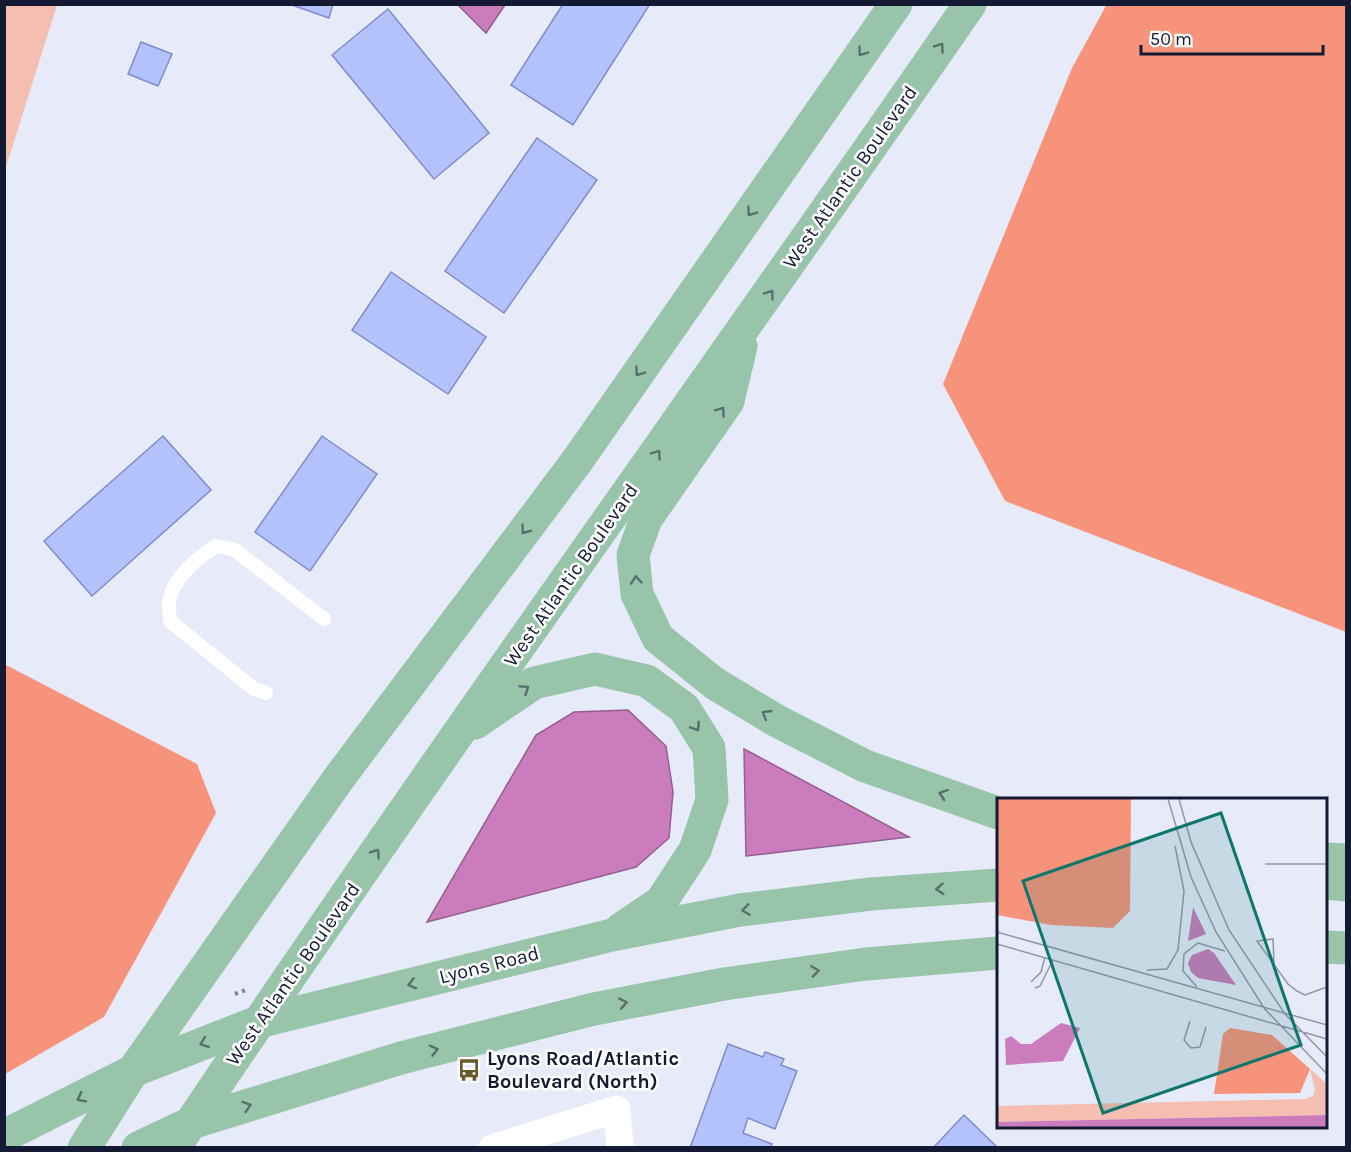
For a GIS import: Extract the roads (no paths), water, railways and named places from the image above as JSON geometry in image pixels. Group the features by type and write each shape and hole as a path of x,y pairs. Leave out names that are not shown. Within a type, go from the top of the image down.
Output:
{"main road":[{"name":"West Atlantic Boulevard","path":"183,1135 258,1022 745,330 970,4"},
{"path":"84,1148 133,1071 339,778 577,461 885,9"},
{"path":"745,330 728,401 646,519 633,555 637,594 658,638 714,683 777,721 865,766 997,812"},
{"path":"459,734 534,683 595,669 646,681 684,708 709,748 712,800 695,850 661,902 612,936"},
{"path":"1327,859 1347,860"},
{"path":"1327,883 1347,885"},
{"name":"Lyons Road","path":"4,1136 133,1071 258,1022 612,936 740,910 871,894 997,885"},
{"path":"1327,947 1347,948"},
{"path":"138,1148 183,1135 401,1058 594,1009 724,984 866,964 997,953"}],"street":[{"path":"492,1148 617,1109 620,1148"}],"lane":[{"path":"266,693 254,689 170,621 169,601 181,576 197,558 216,546 235,550 324,619"}],"place":[{"name":"Lyons Road/Atlantic Boulevard (North)","path":"469,1070"}]}
